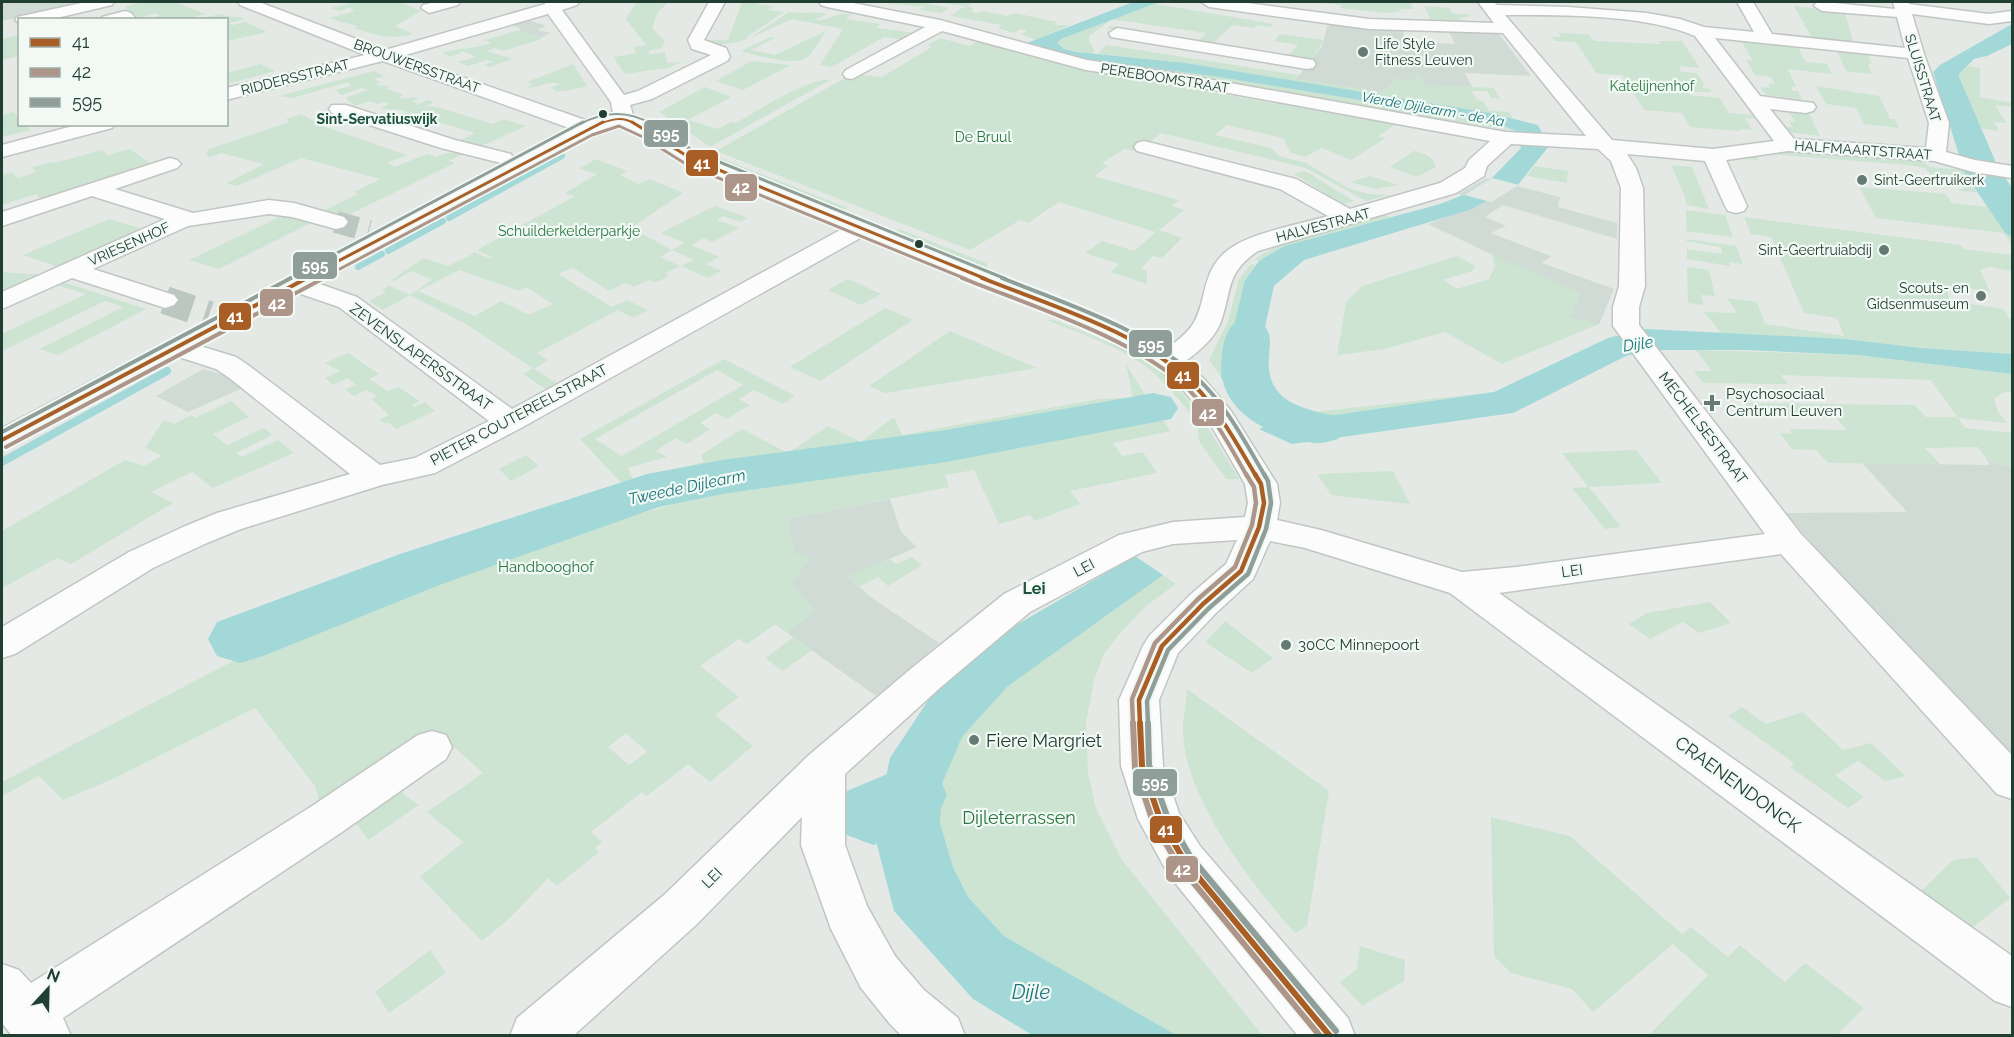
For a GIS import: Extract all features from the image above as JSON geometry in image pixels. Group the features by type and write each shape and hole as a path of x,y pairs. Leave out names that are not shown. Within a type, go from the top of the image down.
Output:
{"street":[{"path":"32,18 106,2"},
{"name":"BROUWERSSTRAAT","path":"246,2 386,56 589,128"},
{"path":"425,6 452,2"},
{"name":"RIDDERSSTRAAT","path":"228,94 386,56 553,4 571,2"},
{"path":"2,440 177,347 218,318 296,284 378,233 514,161 605,120 645,95 721,57 720,52 698,45 696,41 717,2"},
{"name":"PEREBOOMSTRAAT","path":"827,2 940,25 1086,65 1174,78 1403,121 1512,138 1606,144"},
{"path":"1209,2 1369,24 1508,28"},
{"path":"1619,2 1627,16"},
{"path":"1745,2 1766,38"},
{"path":"553,4 622,110 662,142 692,159 1110,330 1167,361 1194,385 1221,417 1261,484 1264,503 1259,527 1241,571 1203,604 1162,646 1139,700 1142,766 1160,819 1184,860 1330,1035"},
{"path":"274,12 300,6"},
{"path":"1489,6 1627,16 1669,22 1701,32 1915,54"},
{"name":"MECHELSESTRAAT","path":"1489,6 1606,144 1617,152 1632,188 1632,286 1625,319 1626,326 1789,542 2013,782"},
{"path":"1822,6 1899,8 1989,19 2013,16"},
{"name":"SLUISSTRAAT","path":"1899,8 1939,123 1935,155"},
{"path":"1277,29 1292,14"},
{"path":"852,74 940,25"},
{"path":"1701,32 1788,145"},
{"path":"1117,33 1307,64"},
{"path":"1239,53 1254,37"},
{"path":"1826,44 1836,64"},
{"path":"1754,101 1806,107"},
{"path":"339,109 448,144 514,161"},
{"path":"2,151 97,126"},
{"name":"HALVESTRAAT","path":"1167,361 1187,347 1206,325 1221,274 1235,256 1251,246 1427,196 1460,182 1476,171 1476,164 1512,138"},
{"name":"HALFMAARTSTRAAT","path":"1606,144 1713,155 1788,145 1935,155 1972,166 2008,173"},
{"path":"1144,147 1288,184 1347,217"},
{"path":"1713,155 1736,206"},
{"path":"2,219 170,164"},
{"name":"VRIESENHOF","path":"92,189 192,220 269,207 294,210 336,222"},
{"name":"VRIESENHOF","path":"2,301 186,218"},
{"name":"PIETER COUTEREELSTRAAT","path":"2,644 165,548 229,521 376,476 424,466 510,422 860,228"},
{"name":"VRIESENHOF","path":"71,270 165,300"},
{"name":"ZEVENSLAPERSSTRAAT","path":"296,284 348,302 510,422"},
{"path":"177,347 226,363 376,476"},
{"name":"LEI","path":"535,1035 680,910 824,767 927,676 1017,603 1131,543 1173,533 1259,527 1295,534 1462,584 1516,579 1789,542"},
{"name":"CRAENENDONCK","path":"1462,584 2013,984"},
{"path":"25,1012 327,819 432,747"},
{"path":"824,767 823,845 846,914 878,972 907,1007 940,1035"}],"shaded area":[{"path":"2,2 93,2 2,21"},
{"path":"528,20 546,26 537,30 551,33 540,38 512,25"},
{"path":"1328,23 1401,28 1407,42 1455,44 1448,29 1497,31 1531,76 1465,73 1472,87 1413,85 1405,100 1293,83 1322,46"},
{"path":"1487,178 1560,197 1558,207 1617,223 1617,239 1503,205 1485,217 1506,226 1491,233 1551,256 1542,263 1614,289 1599,324 1523,355 1457,289 1489,280 1495,267 1493,255 1428,224 1484,203 1458,194"},
{"path":"203,369 229,377 243,388 188,412 156,396"},
{"path":"1988,461 2012,467 2012,755 1873,611 1785,513 1907,512 1862,463 1990,465"},
{"path":"890,499 901,532 917,547 848,577 872,598 939,643 876,696 775,624 747,644 636,563 788,519"}],"green space":[{"path":"141,2 175,2 205,14 190,18 158,18 155,17 160,16 156,13 139,18 125,7"},
{"path":"356,2 400,2 421,11 395,26 413,34 397,37 369,33 354,28 357,26 329,18 355,11 349,8 339,11 331,8"},
{"path":"636,2 668,2 658,12 652,28 665,41 662,48 648,51 650,54 665,52 667,63 681,62 668,68 625,74 613,57 637,53 633,47 646,45 626,19"},
{"path":"742,2 760,2 757,4 773,6 768,10 784,12 745,38 750,38 728,43 707,43 707,40 728,40"},
{"path":"877,2 934,2 929,4 949,8 941,13 920,10 923,7"},
{"path":"934,2 974,2 967,6 974,9 971,12 983,11 1007,16 1015,13 1057,22 1054,25 1070,25 1036,40 1021,34 1027,31 1021,29 1014,33 998,28 1002,25 951,16 965,6"},
{"path":"1162,2 1156,4 1274,24 1270,27 1257,25 1254,28 1233,25 1215,41 1218,43 1216,45 1107,28 1110,26 1199,40 1206,33 1110,19"},
{"path":"1306,2 1406,2 1411,3 1414,9 1399,9 1400,12 1384,13 1340,8 1342,5"},
{"path":"1424,6 1449,8 1453,14 1468,14 1469,17 1459,18 1462,24 1432,23"},
{"path":"1794,6 1845,12 1853,42 1812,38"},
{"path":"789,12 827,14 815,20 824,20 841,14 852,15 845,19 880,24 877,28 915,33 903,40 884,37 832,67 820,65 843,29 792,19 750,38"},
{"path":"221,14 245,19 229,23 233,25 245,22 267,32 228,41 228,18 202,18"},
{"path":"1106,20 1108,22 1089,36 1094,49 1093,54 1064,49 1057,43 1061,39"},
{"path":"519,30 542,39 503,51 495,48 486,51 513,59 490,67 484,65 493,62 487,60 468,66 458,62 476,57 463,51 452,57 442,53 485,45 491,43 485,40"},
{"path":"826,31 812,53 800,60 774,59 741,51 770,37 775,38 751,50 775,55"},
{"name":"Katelijnenhof","path":"1559,33 1588,34 1595,41 1660,44 1659,41 1682,41 1700,68 1679,66 1681,72 1697,73 1705,85 1702,85 1704,88 1710,89 1711,92 1688,92 1689,95 1720,98 1729,113 1757,115 1760,119 1745,118 1752,130 1740,129 1740,131 1690,127 1682,113 1644,110 1622,75 1597,74 1576,42 1555,41 1551,37 1561,37"},
{"path":"1280,34 1324,40 1311,60 1288,56 1298,45 1274,41"},
{"path":"18,35 18,56 2,60 2,39"},
{"name":"De Bruul","path":"940,38 970,46 978,41 1082,69 1395,125 1378,136 1386,138 1351,160 1322,148 1305,157 1291,153 1283,138 1227,125 1215,135 1271,148 1279,156 1306,163 1348,188 1368,194 1390,195 1366,201 1306,168 1161,133 1138,152 1124,149 1102,163 1108,166 1094,176 1179,200 1172,206 1184,210 1159,230 1182,238 1162,258 1153,256 1141,269 1147,271 1147,284 1111,272 1119,264 1085,253 1102,241 1134,251 1156,232 1059,202 1028,223 1020,220 970,250 716,151 852,74 882,77 932,47 928,45"},
{"path":"1740,38 1796,44 1806,62 1827,64 1832,74 1788,69 1796,87 1791,87 1793,91 1798,91 1802,99 1766,95 1760,87 1770,88 1768,84 1775,84 1771,77 1755,75 1746,60 1752,60"},
{"path":"1107,45 1298,75 1296,79 1377,91 1387,89 1394,78 1413,81 1418,71 1424,85 1494,88 1500,99 1491,98 1487,91 1472,91 1477,100 1483,101 1489,111 1509,112 1513,119 1186,63 1099,54"},
{"path":"1836,48 1866,51 1872,64 1868,64 1872,74 1846,71"},
{"path":"1094,60 1219,77 1494,122 1516,131 1335,103 1192,76 1092,62"},
{"path":"752,61 791,65 743,90 716,81"},
{"path":"261,64 275,71 231,83 228,81 228,73"},
{"path":"573,64 587,86 554,92 557,90 550,88 560,84 551,83 527,87 533,84 527,82"},
{"path":"1968,66 1980,68 1980,97 2012,103 2012,107 1995,105 2006,123 1994,122 1999,131 1979,128 1959,77 1959,74"},
{"path":"374,71 384,76 374,79 381,82 375,85 391,86 385,88 403,95 399,98 420,98 412,101 418,104 428,100 434,102 426,106 437,107 493,124 504,119 526,126 477,148 456,142 475,133 415,115 402,120 393,118 408,112 381,108 389,104 384,102 377,104 370,101 355,106 345,98 368,90 362,88 341,95 336,90 351,86 348,82 292,98 279,96"},
{"path":"830,80 710,147 659,112 705,87 731,97 688,120 718,129 731,122 736,123 810,83"},
{"path":"1816,86 1879,96 1890,119 1895,119 1899,128 1864,124 1856,108 1826,104"},
{"path":"1788,111 1809,113 1820,136 1788,132 1782,126 1792,127 1789,121 1795,122"},
{"path":"14,112 18,117 18,126 27,126 31,130 2,137 2,115"},
{"path":"301,114 325,127 407,155 387,163 395,167 427,154 436,157 448,153 467,152 449,161 455,163 346,216 325,210 358,194 354,192 380,179 301,158 237,186 227,183 264,164 221,153 211,157 206,156 209,149 289,122 286,119"},
{"path":"130,149 151,164 2,214 41,199 36,194 2,205 2,175 12,172 18,178 36,172 32,167 102,150 108,155"},
{"path":"1414,151 1431,158 1436,167 1417,177 1390,167"},
{"path":"1784,151 1835,157 1847,152 1871,159 1875,157 1883,160 1922,161 1930,167 1964,170 2005,233 2012,237 2012,244 2003,233 1876,218 1859,187 1946,194 1952,203 1987,207 1977,192 1958,191 1964,188 1949,178 1931,175 1925,168 1755,153 1759,160 1737,159 1740,154"},
{"path":"710,154 848,208 840,212 836,211 836,207 710,157 702,158"},
{"name":"Schuilderkelderparkje","path":"596,159 627,171 620,175 639,184 650,179 683,193 631,228 672,250 660,257 680,266 666,273 669,276 655,283 649,280 634,287 625,283 609,291 573,268 558,274 612,307 627,300 648,310 633,318 618,310 537,353 548,360 534,369 560,385 549,391 523,374 533,368 464,323 410,295 432,280 412,271 394,281 391,280 424,258 448,266 473,252 492,257 477,250 575,196 565,193 597,174 579,169","holes":["459,270 519,291 526,287 553,304 529,315 501,301 475,316 418,291"]},
{"path":"1671,165 1692,167 1709,209 1686,205 1685,196"},
{"path":"1534,166 1568,171 1567,183 1527,176"},
{"path":"1305,171 1354,201 1343,204 1294,174"},
{"path":"1370,176 1398,185 1376,189 1350,182"},
{"path":"715,206 748,218 740,222 723,216 717,220 739,228 712,242 704,238 691,245 719,257 706,264 721,271 708,278 681,266 694,260 672,250 685,243 661,233"},
{"path":"1686,210 1725,215 1733,237 1686,231"},
{"path":"284,215 311,223 219,269 189,260"},
{"path":"1386,215 1390,217 1284,246 1259,261 1255,259 1279,244"},
{"path":"1744,217 1961,245 1964,249 2012,255 2012,271 1989,267 1980,270 1990,292 1955,286 1957,291 1946,290 1951,301 2004,309 2009,319 2012,319 2012,354 1921,348 1846,339 1721,333 1704,312 1737,313 1727,298 1757,302 1765,324 1844,336 1837,318 1804,313 1771,237 1751,234"},
{"path":"109,219 147,230 61,268 23,255"},
{"path":"899,229 986,263 988,268 895,231"},
{"path":"1686,239 1736,246 1743,264 1729,262 1730,266 1687,259 1687,249 1722,254 1721,247 1686,241"},
{"path":"1493,255 1581,293 1570,317 1599,324 1502,364 1445,332 1385,349 1337,355 1346,302 1362,286 1457,256 1475,266 1472,271 1443,280 1457,289 1489,279 1495,267"},
{"path":"1251,264 1255,265 1245,280 1221,377 1209,360 1228,321 1239,279"},
{"path":"1687,267 1709,270 1715,296 1701,295 1704,305 1688,303"},
{"path":"2,272 44,275 2,294"},
{"path":"848,279 881,294 861,305 828,290"},
{"path":"60,281 146,309 58,355 39,349 123,307 105,301 2,351 2,334 86,294 54,284"},
{"path":"389,286 410,295 383,310 369,301 386,292 382,290"},
{"path":"885,308 913,320 820,381 790,367"},
{"path":"1047,320 1054,320 1102,339 1149,364 1176,386 1196,412 1190,413 1155,374 1130,356 1107,344"},
{"path":"950,331 1037,368 885,393 869,386"},
{"path":"1696,350 1859,355 2012,374 2012,391 2002,393 1994,399 1998,412 2007,423 1958,418 1965,428 2012,433 2012,467 1988,461 1978,447 1925,448 1940,464 1828,463 1816,450 1792,449 1779,433 1792,434 1789,429 1846,430 1836,417 1755,416 1745,403 1915,405 1926,417 1957,417 1931,380 1781,375 1788,384 1703,383 1694,371 1712,371"},
{"path":"348,353 379,374 369,379 388,391 398,387 420,401 412,405 414,407 425,402 435,411 396,429 388,422 385,424 379,420 389,415 372,399 377,396 367,390 354,396 345,389 356,385 348,378 333,385 325,378 340,371 325,363"},
{"path":"724,359 795,396 783,404 754,390 739,399 750,405 727,419 716,413 700,423 710,429 687,444 676,438 656,451 667,457 628,468 634,482 704,462 701,455 742,429 788,453 828,426 861,442 894,417 902,435 1099,399 1133,398 1126,364 1152,406 969,440 937,439 704,466 626,488 580,439","holes":["717,370 743,385 622,456 595,439"]},
{"path":"1494,392 1300,420 1287,415"},
{"path":"231,401 249,417 213,434 227,445 264,428 272,435 236,453 241,457 278,440 294,453 213,488 192,472 151,492 173,503 71,564 57,558 2,588 2,531 125,460 144,466 162,456 145,448 164,420 174,424 191,415 195,418"},
{"name":"Handbooghof","path":"1162,419 1171,431 1113,443 1122,456 1143,452 1157,473 1070,491 1080,504 1035,521 1030,515 999,524 974,470 945,475 949,487 788,519 794,553 810,558 792,584 816,611 787,633 775,624 747,644 740,638 700,666 739,697 715,715 753,746 710,782 688,764 647,796 642,792 591,832 602,842 595,848 599,852 557,886 548,878 512,916 482,941 420,877 463,842 427,812 483,773 442,736 322,809 315,786 255,708 115,778 63,800 39,776 2,796 2,782 252,651 538,542 729,489 954,459","holes":["626,733 647,752 629,765 608,747"]},
{"path":"1205,423 1239,479 1226,479 1199,441 1197,425"},
{"path":"1636,450 1662,483 1589,487 1621,527 1605,529 1572,488 1588,487 1562,453"},
{"path":"526,455 539,466 511,481 499,469"},
{"path":"1393,471 1410,504 1331,495 1317,474"},
{"path":"912,557 922,565 888,586 878,577 859,587 848,576 890,559 896,564"},
{"name":"Dijleterrassen","path":"1163,575 1176,584 1146,606 1120,633 1104,654 1094,680 1086,723 1088,773 1096,808 1122,860 1262,1035 1176,1035 1004,936 968,897 953,867 940,823 942,784 962,737 1007,687"},
{"path":"1710,602 1731,623 1699,633 1683,622 1650,639 1629,624 1647,613"},
{"path":"1225,621 1273,658 1252,673 1205,642"},
{"path":"794,637 812,650 783,671 765,658"},
{"path":"1187,689 1329,791 1307,926 1295,933 1241,866 1207,811 1186,756 1183,720"},
{"path":"1742,707 1766,724 1803,712 1843,750 1871,743 1906,776 1885,781 1858,761 1835,775 1864,797 1848,808 1790,767 1794,763 1728,716"},
{"path":"391,785 419,805 368,840 348,812"},
{"path":"1491,817 1570,836 1682,934 1691,927 1728,957 1740,945 1785,982 1805,963 1864,1008 1837,1035 1649,1035 1708,975 1673,944 1593,1012 1572,989 1511,973 1494,956"},
{"path":"1977,857 2010,898 1971,929 1920,892 1953,860"},
{"path":"1360,946 1405,960 1404,981 1362,1006 1340,982 1357,969"},
{"path":"430,950 446,973 389,1013 375,992"}],"water":[{"name":"Vierde Dijlearm - de Aa","path":"1133,2 1159,2 1061,39 1057,43 1064,49 1077,52 1186,63 1490,113 1538,125 1549,146 1517,186 1469,210 1304,260 1274,286 1263,336 1266,375 1273,402 1248,414 1221,377 1245,280 1259,261 1284,246 1440,204 1463,195 1491,179 1521,148 1516,131 1494,122 1219,77 1078,58 1027,43"},
{"path":"2012,24 2012,44 1987,56 1974,59 1959,74 1959,77 1997,165 2012,188 2012,237 2005,233 1963,170 1975,171 1959,155 1933,72 1940,65"},
{"name":"Dijle","path":"1645,329 1846,339 1921,348 2012,354 2012,374 1858,355 1745,350 1649,350 1626,356 1513,413 1292,444 1259,429 1287,415 1300,420 1494,392 1608,338"},
{"name":"Dijle","path":"1135,556 1163,575 1007,687 962,737 942,784 940,823 953,867 968,897 1004,936 1176,1035 1032,1035 973,999 894,911 874,833 890,758 929,699 984,644"}],"pier":[{"path":"1492,178 1519,185 1491,202 1464,195"}],"waterway":[{"path":"449,218 562,156"},
{"path":"388,251 443,221"},
{"path":"358,267 382,254"},
{"name":"Tweede Dijlearm","path":"1248,335 1245,376 1255,398 1274,414 1297,423 1320,428"},
{"path":"2,462 167,371"},
{"name":"Tweede Dijlearm","path":"240,639 421,569 647,492 722,477 946,446 1153,408"},
{"path":"873,813 911,795"}],"tunnel":[{"path":"336,222 369,231"},
{"path":"165,300 209,315"}],"transit line":[{"name":"595","path":"2,432 585,121 603,114 618,112 643,119 695,152 1113,323 1171,355 1199,379 1227,413 1268,481 1271,503 1266,529 1248,574 1208,609 1168,650 1147,701 1149,765 1167,816 1190,856 1336,1031"},
{"name":"41","path":"2,440 589,128 611,119 627,119 692,159 1110,330 1167,361 1194,385 1221,417 1261,484 1264,503 1259,527 1241,571 1203,604 1162,646 1139,700 1142,766 1160,819 1184,860 1330,1036"},
{"name":"42","path":"6,447 592,135 616,126 633,131 689,166 1107,337 1163,367 1189,390 1215,421 1254,487 1256,503 1252,525 1235,567 1198,599 1155,643 1132,699 1135,768 1153,822 1178,864 1320,1036"}],"place":[{"name":"Life Style Fitness Leuven","path":"1363,52"},
{"name":"Sint-Geertruikerk","path":"1862,180"},
{"name":"Sint-Geertruiabdij","path":"1884,250"},
{"name":"Scouts- en Gidsenmuseum","path":"1981,296"},
{"name":"Psychosociaal Centrum Leuven","path":"1712,403"},
{"name":"30CC Minnepoort","path":"1286,645"},
{"name":"Fiere Margriet","path":"974,740"}],"district":[{"name":"Sint-Servatiuswijk","path":"377,119"},
{"name":"Lei","path":"1034,588"}]}
